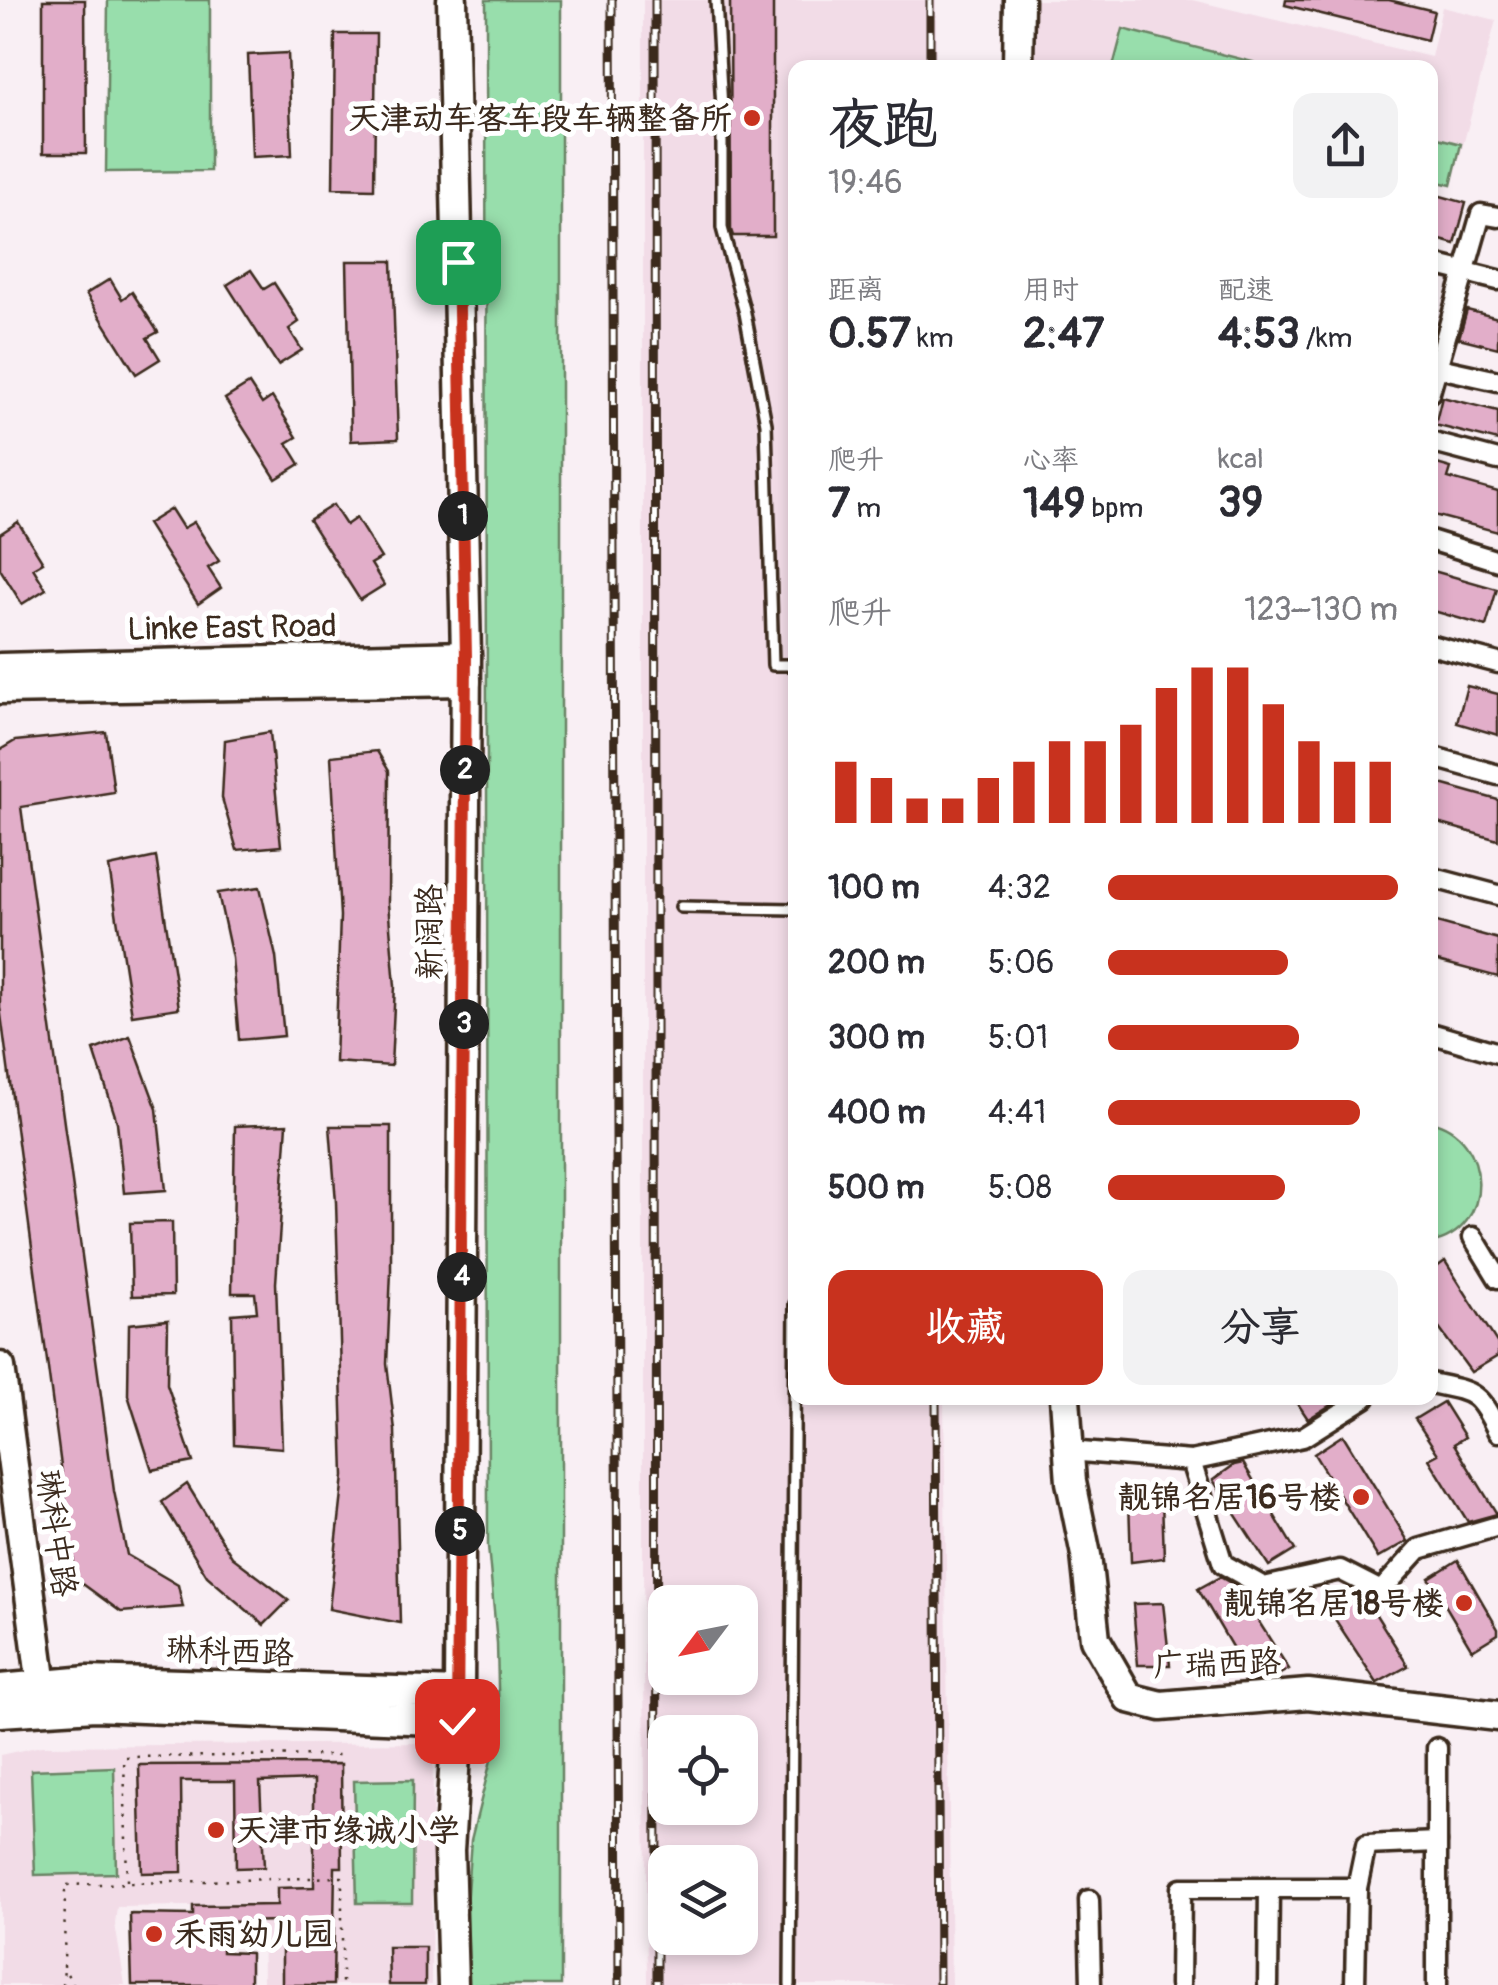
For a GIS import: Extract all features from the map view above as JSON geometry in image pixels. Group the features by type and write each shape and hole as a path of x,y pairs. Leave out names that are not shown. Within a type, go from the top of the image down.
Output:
{"street":[{"name":"新阔路","path":"452,0 466,668 458,1707 449,1850 452,1985"},
{"path":"1018,60 1019,0"},
{"path":"1438,354 1481,214 1498,217"},
{"path":"1438,265 1498,280"},
{"path":"1438,368 1498,381"},
{"path":"1438,444 1498,460"},
{"path":"1438,543 1498,562"},
{"path":"1438,647 1498,663"},
{"name":"Linke East Road","path":"0,668 466,668"},
{"name":"Linke East Road","path":"0,689 466,668"},
{"path":"1438,758 1498,775"},
{"path":"1438,880 1498,896"},
{"path":"1438,1035 1498,1053"},
{"path":"1473,1237 1498,1278"},
{"name":"琳科中路","path":"0,1367 39,1697"},
{"path":"1438,1385 1473,1392 1488,1410 1498,1432"},
{"name":"广瑞西路","path":"1065,1405 1071,1482 1086,1555 1096,1639 1129,1698 1161,1706 1308,1694 1498,1716"},
{"path":"1069,1452 1191,1461 1303,1437 1354,1405"},
{"name":"琳科中路","path":"0,1439 39,1697"},
{"path":"1191,1461 1222,1564 1264,1588 1340,1570 1382,1591 1419,1549 1498,1526"},
{"name":"琳科西路","path":"0,1689 95,1706 458,1707"},
{"name":"琳科西路","path":"0,1712 39,1697"},
{"path":"1436,1748 1436,1985"},
{"path":"1355,1985 1357,1888 1366,1845 1436,1842"},
{"path":"1180,1985 1181,1888 1357,1888"},
{"path":"1268,1985 1269,1888"},
{"path":"1089,1900 1090,1985"}],"lane":[{"path":"716,0 722,108 722,228 746,313 766,424 772,665 788,665"},
{"path":"681,907 788,909"},
{"path":"790,1985 794,1405"}],"path":[{"path":"127,1883 124,1757 340,1756"},
{"path":"62,1985 66,1884 342,1876 342,1985"},
{"path":"64,1969 74,1985"}],"shaded area":[{"path":"643,0 936,0 936,60 788,60 788,1405 944,1405 951,1985 647,1985 643,1570"},
{"path":"1036,0 1192,0 1431,57 1442,7 1496,20 1452,187 1438,184 1438,60 1035,60"},
{"name":"天津市缘诚小学","path":"433,1743 431,1985 263,1985 262,1905 117,1907 115,1924 125,1985 0,1985 0,1755 41,1746"}],"green space":[{"path":"108,0 210,0 210,171 106,172"},
{"path":"486,0 561,0 561,1985 465,1985 464,1932 471,1840 499,1728 497,1643 488,1546"},
{"path":"1123,29 1245,60 1115,60"},
{"path":"1438,138 1461,144 1451,185 1438,182"},
{"path":"1438,1124 1466,1144 1475,1163 1478,1183 1476,1203 1467,1221 1452,1235 1438,1240"},
{"path":"114,1767 116,1873 35,1875 31,1770"},
{"path":"413,1780 412,1903 357,1903 354,1781"}],"building":[{"path":"43,0 85,0 86,153 43,153"},
{"name":"天津动车客车段车辆整备所","path":"730,0 773,0 773,236 733,236 731,230"},
{"path":"1286,0 1389,0 1434,11 1427,40 1285,5"},
{"path":"335,34 376,34 374,189 333,188"},
{"path":"288,53 292,155 252,157 248,55"},
{"path":"1438,195 1466,203 1455,244 1438,239"},
{"path":"347,261 392,261 398,439 351,441"},
{"path":"251,270 264,289 274,283 299,322 289,329 302,350 278,365 227,285"},
{"path":"110,279 122,299 132,292 158,332 147,338 160,359 136,374 86,294"},
{"path":"1467,310 1498,318 1498,348 1459,338"},
{"path":"249,384 262,404 272,397 297,437 287,443 300,464 276,479 225,399"},
{"path":"1442,397 1498,411 1498,441 1438,426"},
{"path":"1438,464 1451,468 1448,478 1498,492 1498,532 1438,516"},
{"path":"333,505 346,525 356,518 381,558 371,564 384,585 360,600 309,520"},
{"path":"171,509 183,528 194,522 219,561 208,568 221,588 198,604 147,524"},
{"path":"18,522 43,562 33,568 46,589 22,604 0,569 0,534"},
{"path":"1438,572 1497,589 1486,626 1438,612"},
{"path":"1467,686 1498,694 1498,735 1457,723"},
{"path":"106,732 114,792 21,807 114,1491 127,1555 178,1585 183,1607 121,1612 76,1579 0,1007 0,750 15,741"},
{"path":"270,732 281,846 237,850 222,798 225,740"},
{"path":"377,751 389,771 388,903 395,986 391,1066 335,1062 340,916 331,756"},
{"path":"1441,784 1498,800 1498,840 1438,823"},
{"path":"156,857 179,1008 132,1015 109,867"},
{"path":"260,887 276,957 284,1036 239,1040 232,958 218,893"},
{"path":"1438,922 1498,939 1498,977 1438,961"},
{"path":"130,1036 157,1109 166,1190 124,1193 117,1122 94,1050"},
{"path":"287,1124 276,1283 282,1448 234,1444 232,1314 257,1312 255,1293 232,1293 235,1126"},
{"path":"330,1126 391,1126 387,1364 395,1430 400,1623 329,1609 344,1476"},
{"path":"172,1222 173,1295 132,1296 130,1223"},
{"path":"1445,1261 1498,1344 1498,1356 1471,1372 1438,1327 1438,1266"},
{"path":"168,1320 167,1384 193,1462 152,1470 128,1395 129,1324"},
{"path":"1443,1402 1465,1437 1454,1444 1497,1514 1468,1522 1429,1459 1438,1454 1415,1419"},
{"path":"1299,1405 1331,1405 1308,1419"},
{"name":"靓锦名居16号楼","path":"1343,1435 1408,1541 1378,1558 1314,1454"},
{"path":"1243,1463 1295,1550 1269,1566 1213,1480"},
{"path":"187,1484 232,1557 289,1600 264,1625 207,1576 162,1502"},
{"path":"1162,1499 1164,1558 1131,1562 1129,1500"},
{"name":"靓锦名居18号楼","path":"1458,1560 1498,1629 1498,1634 1472,1650 1429,1578"},
{"path":"1220,1577 1236,1586 1289,1669 1269,1680 1252,1681 1198,1589"},
{"path":"1350,1589 1365,1597 1408,1666 1377,1683 1325,1604"},
{"path":"1163,1603 1170,1665 1138,1665 1133,1604"},
{"path":"341,1764 342,1867 335,1867 333,1985 282,1985 282,1921 222,1922 222,1952 250,1953 250,1985 132,1985 130,1914 193,1915 193,1906 277,1905 277,1888 314,1887 314,1780 260,1782 264,1867 236,1868 235,1781 181,1781 182,1872 142,1873 139,1765"},
{"path":"388,1947 425,1947 425,1985 389,1985"}],"railway":[{"path":"612,0 619,1985"},
{"path":"655,0 657,1985"},
{"path":"930,0 930,60"},
{"path":"936,1405 939,1985"}],"place":[{"name":"天津动车客车段车辆整备所","path":"752,118"},
{"name":"靓锦名居16号楼","path":"1361,1497"},
{"name":"靓锦名居18号楼","path":"1464,1603"},
{"name":"天津市缘诚小学","path":"216,1830"},
{"name":"禾雨幼儿园","path":"154,1934"}],"route":[{"path":"457,1721 466,656 458,262"}]}
